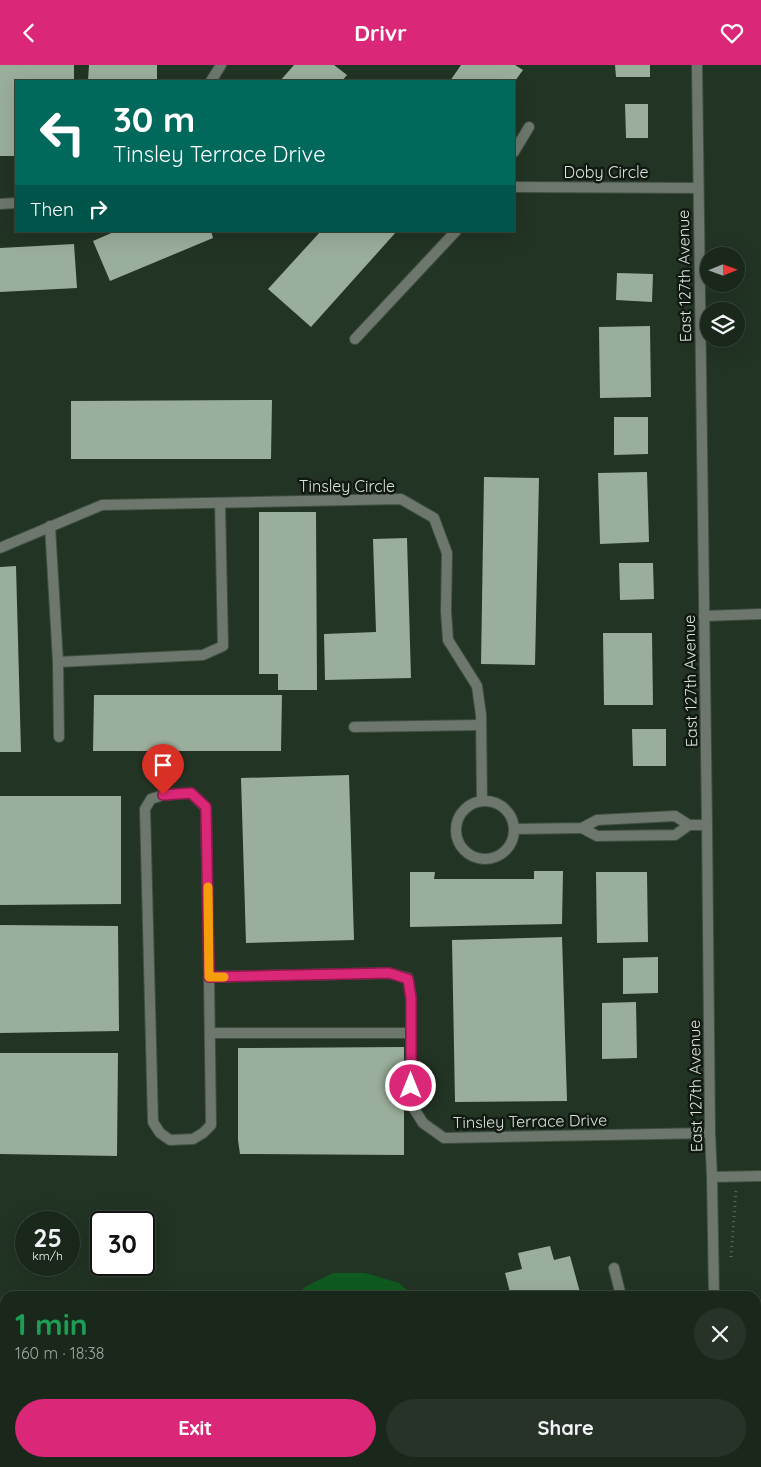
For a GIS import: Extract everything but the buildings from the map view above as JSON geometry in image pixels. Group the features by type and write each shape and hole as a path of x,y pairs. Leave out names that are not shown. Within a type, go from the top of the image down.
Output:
{"street":[{"path":"212,80 221,65"},
{"name":"East 127th Avenue","path":"697,65 710,1133 714,1291"},
{"path":"515,150 529,127"},
{"name":"Doby Circle","path":"515,187 698,188"},
{"path":"0,204 15,203"},
{"path":"354,339 455,232"},
{"name":"Tinsley Circle","path":"0,548 102,505 401,499 434,518 447,553 446,611 448,640 478,686 481,725 482,801"},
{"path":"58,662 203,655 223,646 220,503"},
{"path":"50,526 58,662 59,737"},
{"path":"704,616 761,614"},
{"path":"354,727 481,725"},
{"path":"191,793 206,807 209,977 211,1125 193,1139 170,1140 160,1133 153,1122 145,809 151,799 163,795 191,793"},
{"path":"482,801 491,801 508,811 513,819 515,829 514,839 509,847 502,855 494,859 474,858 466,853 456,836 456,826 464,809 472,803 482,801"},
{"path":"515,829 582,827 597,820 675,816 689,825 707,825"},
{"path":"582,827 597,836 675,835 689,825"},
{"name":"Tinsley Terrace Drive","path":"209,977 389,973 408,979 411,998 411,1104 423,1123 444,1138 710,1133"},
{"path":"210,1033 411,1033"},
{"path":"712,1177 761,1176"},
{"path":"614,1268 620,1291"}],"path":[{"path":"731,1263 735,1197 740,1176"}],"shaded area":[{"path":"333,1273 365,1273 399,1283 408,1291 301,1291 305,1287"}],"slow traffic":[{"path":"208,887 209,977 224,977"}],"route":[{"path":"163,795 191,793 206,807 209,977 389,973 408,979 411,998 411,1086"}]}
